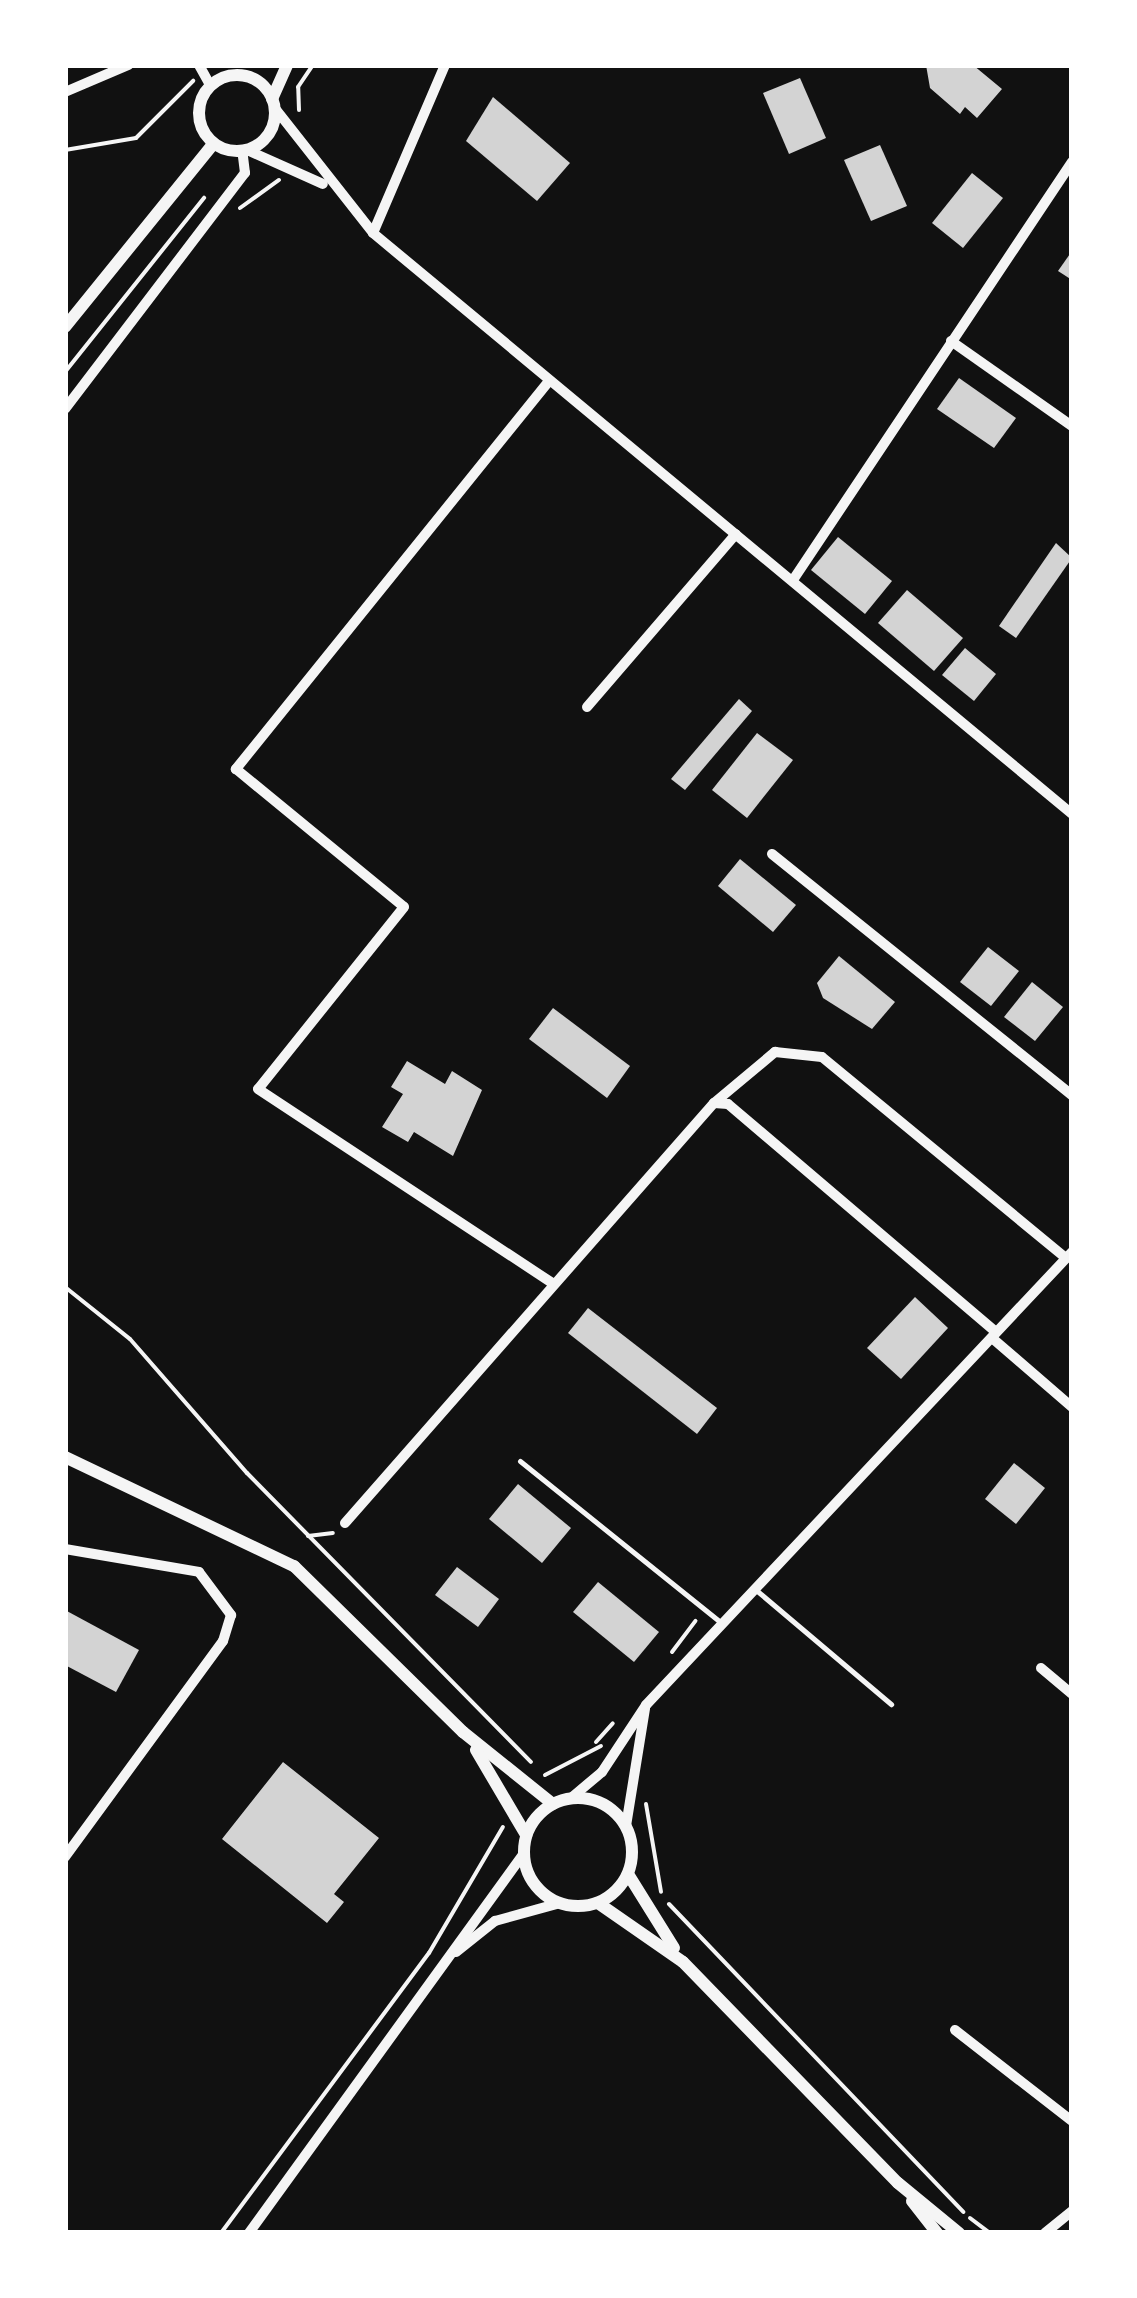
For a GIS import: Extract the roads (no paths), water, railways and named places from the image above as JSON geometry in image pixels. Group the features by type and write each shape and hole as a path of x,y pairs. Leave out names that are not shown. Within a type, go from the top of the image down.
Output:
{"street":[{"path":"65,92 128,65"},
{"path":"213,144 198,109 210,86 253,65"},
{"path":"245,150 266,137 287,65"},
{"path":"373,233 376,207 445,65"},
{"path":"201,68 210,86"},
{"path":"238,75 273,103 330,188 373,233 1072,814"},
{"path":"213,144 245,150 330,188"},
{"path":"65,327 213,144"},
{"path":"65,409 244,172 245,150"},
{"path":"793,580 1072,162"},
{"path":"355,210 376,207"},
{"path":"951,341 1072,426"},
{"path":"548,381 236,769 404,907 258,1089 552,1282"},
{"path":"587,707 736,534"},
{"path":"772,854 1072,1095"},
{"path":"345,1523 552,1282 714,1103 776,1052 822,1058 1069,1255 646,1705 612,1756 571,1798 553,1804 526,1835"},
{"path":"714,1103 728,1104 1072,1407"},
{"path":"65,1456 294,1566 462,1732 553,1804"},
{"path":"65,1549 199,1572 230,1614 223,1641 65,1858"},
{"path":"1042,1668 1072,1694"},
{"path":"646,1705 626,1826 628,1874 684,1962"},
{"path":"462,1732 512,1800 526,1835 524,1854 534,1884 560,1903"},
{"path":"571,1798 603,1803 626,1826"},
{"path":"249,2233 524,1854"},
{"path":"598,1902 628,1874"},
{"path":"448,1959 495,1921 560,1903 598,1902 684,1962 898,2183 937,2233"},
{"path":"955,2030 1072,2120"},
{"path":"898,2183 959,2233"},
{"path":"1045,2233 1072,2211"},
{"path":"1059,2233 1072,2211"}],"lane":[{"path":"520,1461 722,1624"},
{"path":"755,1589 891,1704"}]}
